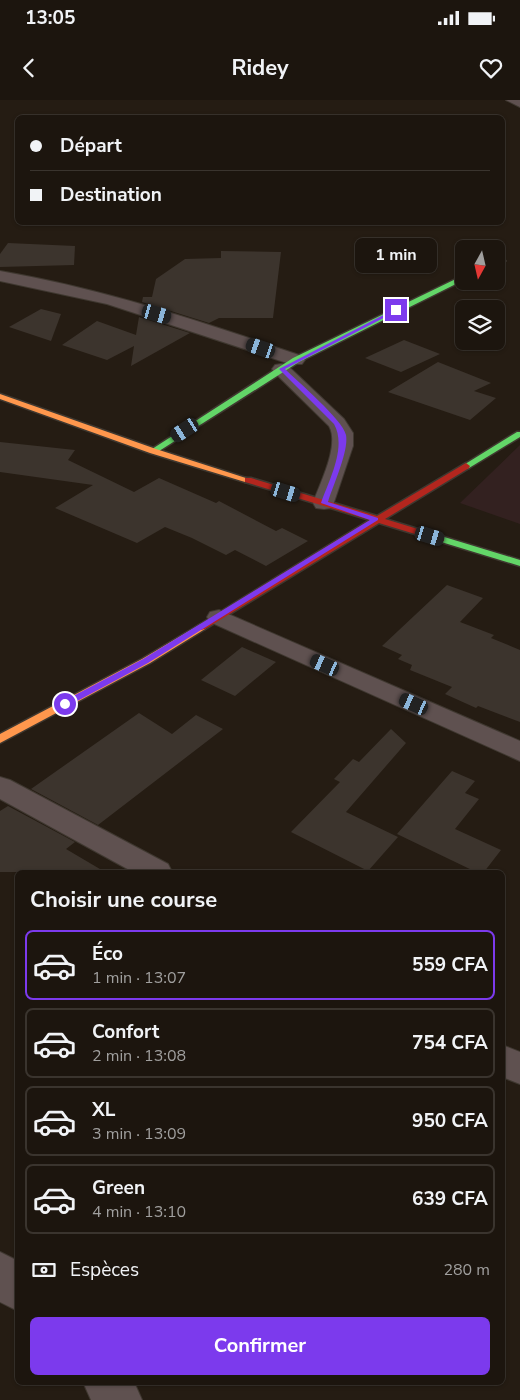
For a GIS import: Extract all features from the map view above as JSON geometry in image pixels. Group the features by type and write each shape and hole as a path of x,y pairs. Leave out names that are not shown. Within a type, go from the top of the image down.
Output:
{"street":[{"path":"512,100 520,104"},
{"path":"0,276 68,288 175,319 288,364 337,423 343,434 343,446 324,503"},
{"path":"153,451 288,364 455,282"},
{"path":"0,396 153,451 520,563"},
{"path":"0,739 146,661 376,519 520,434"},
{"path":"219,617 520,752"},
{"path":"0,787 153,870"},
{"path":"505,1062 520,1069"},
{"path":"0,1272 15,1288"},
{"path":"107,1385 120,1400"}],"shaded area":[{"path":"520,445 520,524 460,503"}],"building":[{"path":"8,243 75,246 74,265 0,267 0,254"},
{"path":"221,251 281,252 273,318 219,318 209,323 142,302 143,297 152,297 156,279 185,259 221,258"},
{"path":"41,309 61,314 51,341 9,327"},
{"path":"139,317 190,333 131,366 134,346 107,360 62,345 97,321 136,335"},
{"path":"404,340 440,354 401,372 365,358"},
{"path":"438,362 491,383 474,391 496,398 470,420 388,392"},
{"path":"0,442 75,450 68,460 134,492 159,478 216,503 219,501 276,531 282,528 308,541 266,566 235,550 226,555 165,527 137,543 55,508 93,485 0,472"},
{"path":"447,585 483,598 460,622 494,635 491,638 520,650 520,722 478,706 476,708 445,694 452,687 410,670 412,665 398,659 402,655 382,646"},
{"path":"242,647 276,662 235,696 201,680"},
{"path":"139,713 172,734 196,715 223,729 98,825 31,789"},
{"path":"391,729 406,743 346,812 398,837 369,870 291,832 340,782 334,779 353,759 359,762"},
{"path":"452,771 475,781 465,793 479,799 455,829 501,850 486,870 472,870 397,834"},
{"path":"8,806 75,842 66,849 102,870 15,870 15,872 0,872 0,811"}],"traffic: fast":[{"path":"153,451 296,360 455,281"},
{"path":"466,466 520,434"},
{"path":"441,539 520,563"}],"traffic: slow":[{"path":"0,396 153,451 248,480"},
{"path":"0,739 146,661 201,627"}],"traffic: jam":[{"path":"201,627 466,466"},
{"path":"248,480 441,539"}],"route":[{"path":"65,704 146,661 376,519 324,503 343,446 343,434 337,423 281,369 396,310"}]}
